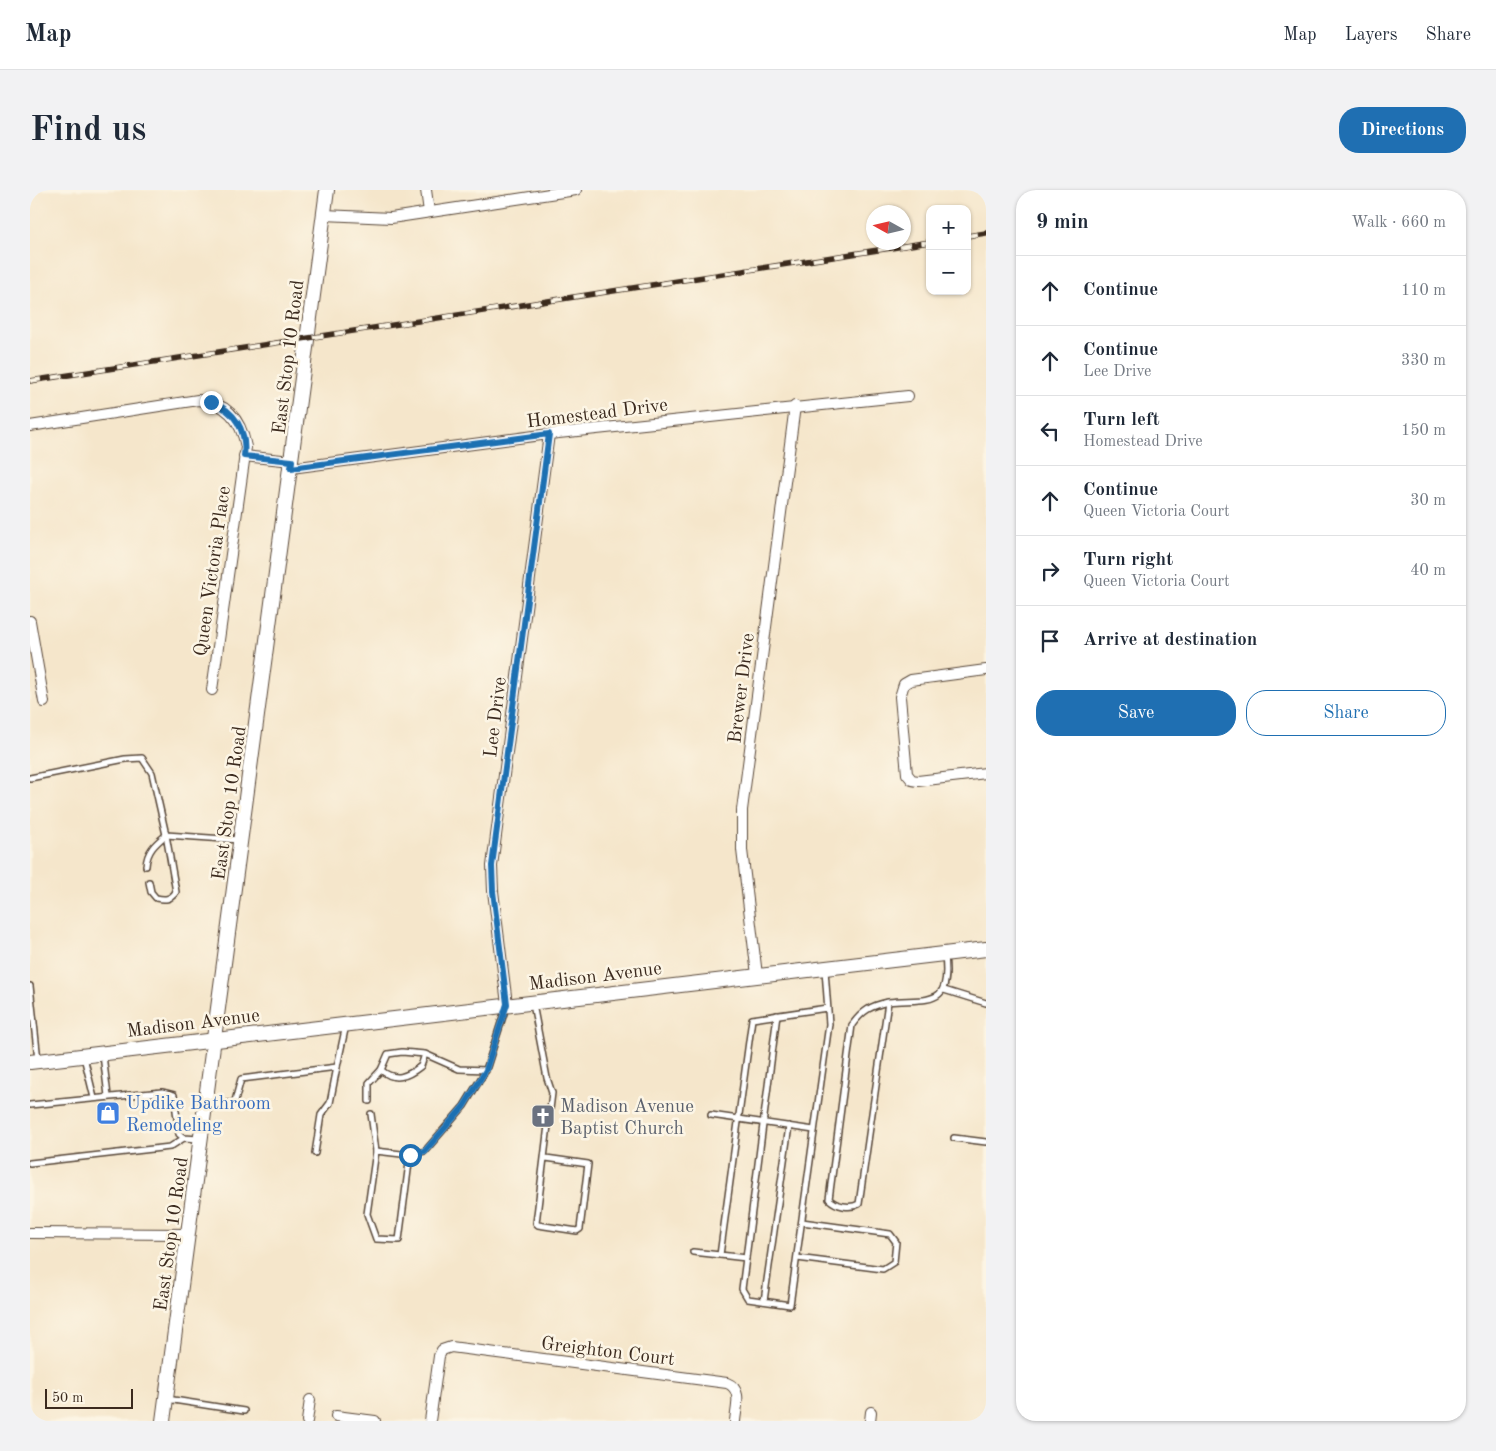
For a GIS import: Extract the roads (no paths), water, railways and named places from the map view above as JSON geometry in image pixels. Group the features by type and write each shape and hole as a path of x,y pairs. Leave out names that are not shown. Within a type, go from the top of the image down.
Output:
{"street":[{"name":"East Stop 10 Road","path":"164,1421 328,190"},
{"path":"426,190 429,212"},
{"path":"324,215 376,219 576,190"},
{"name":"Homestead Drive","path":"244,456 292,464 795,406 908,396"},
{"name":"Queen Victoria Place","path":"30,426 193,400 206,401 226,409 239,424 244,437 244,456 212,690"},
{"name":"Brewer Drive","path":"757,975 742,850 742,810 795,406"},
{"name":"Lee Drive","path":"507,1004 493,891 492,866 549,434"},
{"path":"30,621 44,702"},
{"path":"986,670 915,679 904,684 900,697 910,778 918,781 986,773"},
{"name":"Madison Avenue","path":"34,1061 216,1038 986,949"},
{"path":"30,1234 189,1234"},
{"name":"Greighton Court","path":"430,1421 442,1350 451,1347 727,1383 733,1386 737,1393 735,1421"},
{"path":"308,1421 310,1400"},
{"path":"336,1416 375,1421"}],"lane":[{"path":"30,778 125,759 142,758 152,773 176,892 167,899 156,898 151,892 149,882"},
{"path":"146,866 146,857 152,847 166,835 242,840"},
{"path":"888,1002 858,1204 854,1207 834,1204 829,1199 852,1025 869,1006 888,1002 935,998 944,990 947,979 944,953"},
{"path":"777,1015 742,1289 744,1296 748,1299 790,1305 829,1024 825,967"},
{"path":"30,986 34,1061"},
{"path":"944,990 986,1003"},
{"path":"533,1001 547,1078 552,1093 546,1158 536,1223 538,1225 577,1231 580,1229 588,1164 546,1158"},
{"path":"376,1151 410,1155 425,1151 464,1106 486,1070 507,1004"},
{"path":"720,1255 752,1019 827,1008"},
{"path":"315,1153 321,1115 330,1103 346,1023"},
{"path":"369,1100 369,1083 381,1070 388,1054 402,1052 425,1054 459,1069 486,1070"},
{"path":"103,1053 108,1096"},
{"path":"381,1070 389,1077 401,1078 421,1066 425,1054"},
{"path":"83,1055 94,1098"},
{"path":"207,1105 235,1101 241,1079 337,1067"},
{"path":"30,1104 162,1092 174,1095 179,1134 184,1138"},
{"path":"371,1114 376,1151 367,1214 376,1239 399,1240 410,1155"},
{"path":"711,1116 814,1130"},
{"path":"764,1302 789,1126"},
{"path":"30,1163 170,1146 184,1138 202,1139"},
{"path":"954,1138 986,1142"},
{"path":"797,1258 883,1269 894,1262 896,1242 890,1234 802,1222"},
{"path":"693,1252 746,1258"},
{"path":"166,1399 244,1411"}],"railway":[{"path":"971,235 986,233"},
{"path":"30,381 926,243"}],"place":[{"name":"Updike Bathroom Remodeling","path":"108,1113"},
{"name":"Madison Avenue Baptist Church","path":"543,1116"}]}
